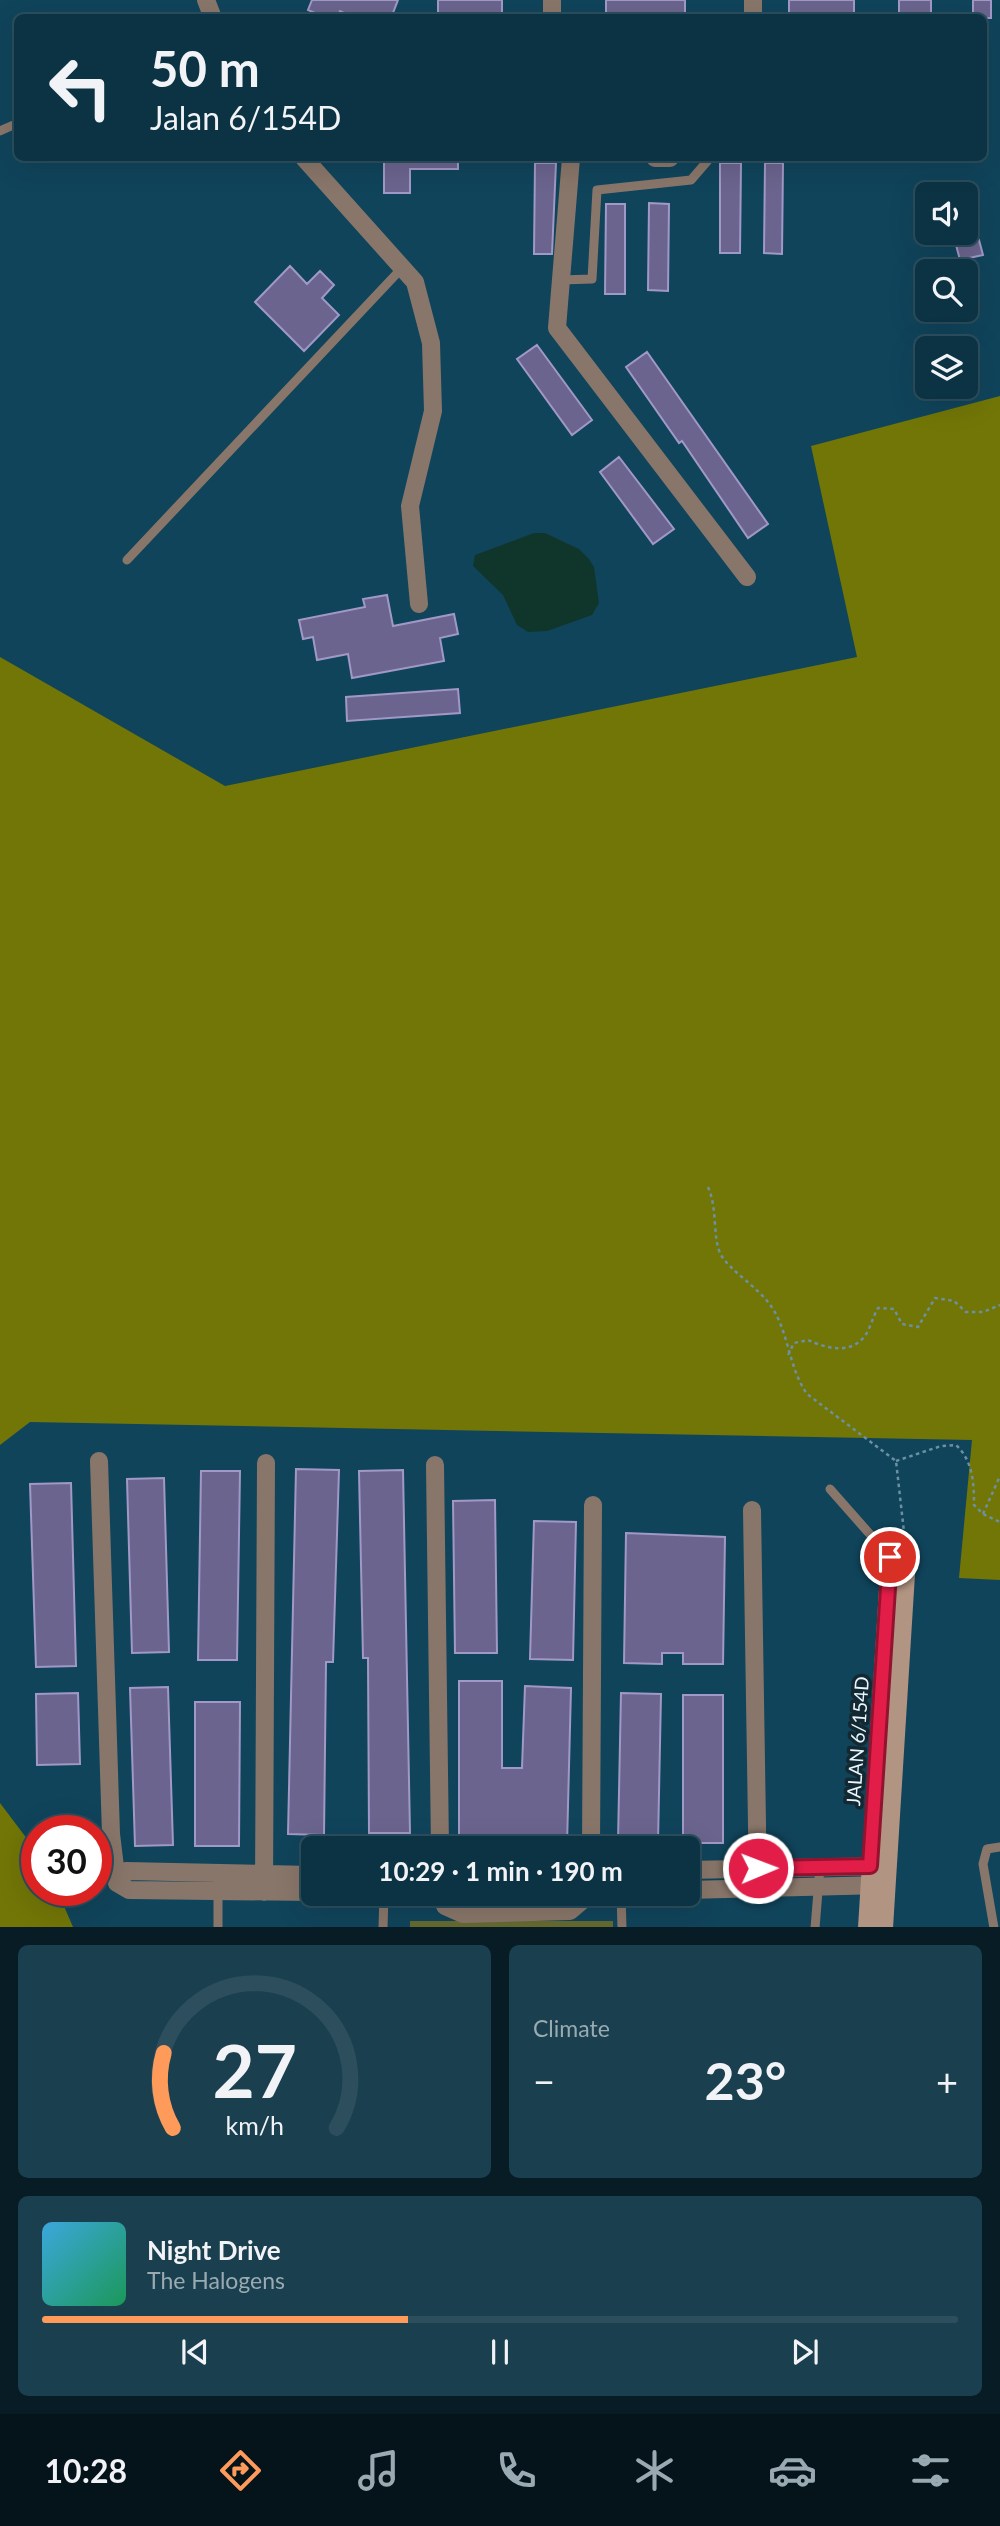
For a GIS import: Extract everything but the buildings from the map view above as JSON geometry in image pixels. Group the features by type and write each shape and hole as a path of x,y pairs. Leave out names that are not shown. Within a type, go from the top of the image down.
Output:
{"street":[{"path":"307,161 415,282 431,343 433,411 410,506 419,604"},
{"path":"571,161 557,328 747,577"},
{"path":"99,1461 111,1834 117,1875 127,1871 218,1883 264,1883 301,1877"},
{"path":"264,1883 266,1464"},
{"path":"435,1465 440,1836"},
{"path":"591,1836 593,1505"},
{"path":"752,1510 758,1888"},
{"name":"JALAN 6/154D","path":"867,1927 877,1885 898,1558"},
{"path":"700,1870 878,1866"},
{"path":"264,1883 301,1890"},
{"path":"700,1890 877,1885"},
{"name":"JALAN 6/154D","path":"877,1885 884,1927"},
{"path":"445,1906 463,1914 570,1911 576,1906"}],"lane":[{"path":"561,281 592,279 597,190 691,180 707,161"},
{"path":"127,560 402,268"},
{"path":"830,1489 898,1558"},
{"path":"994,1927 983,1864 987,1849 1000,1847"},
{"path":"815,1927 820,1867"},
{"path":"218,1883 218,1927"},
{"path":"383,1927 384,1906"},
{"path":"621,1906 622,1927"}],"path":[{"path":"708,1187 715,1202 717,1243 722,1257 762,1292 775,1312 797,1380 807,1394 896,1461"},
{"path":"788,1355 794,1343 808,1340 824,1348 849,1349 865,1337 878,1308 894,1309 902,1324 918,1327 935,1298 954,1301 966,1312 983,1312 1000,1305"},
{"path":"896,1461 941,1446 956,1445 965,1453 974,1478 974,1505 983,1514 1000,1522"},
{"path":"896,1461 898,1558"},
{"path":"983,1514 1000,1476"}],"green space":[{"path":"410,1921 613,1921 613,1927 410,1927"}],"shaded area":[{"path":"1000,396 1000,1580 959,1578 972,1440 30,1422 0,1445 0,657 225,786 857,657 811,446"},
{"path":"534,533 545,533 579,549 589,559 594,567 599,603 592,615 547,631 528,632 517,625 503,595 473,566 475,555"},
{"path":"0,1803 21,1831 21,1906 64,1906 73,1927 0,1927"}],"route":[{"path":"758,1868 870,1866 890,1557"}]}
